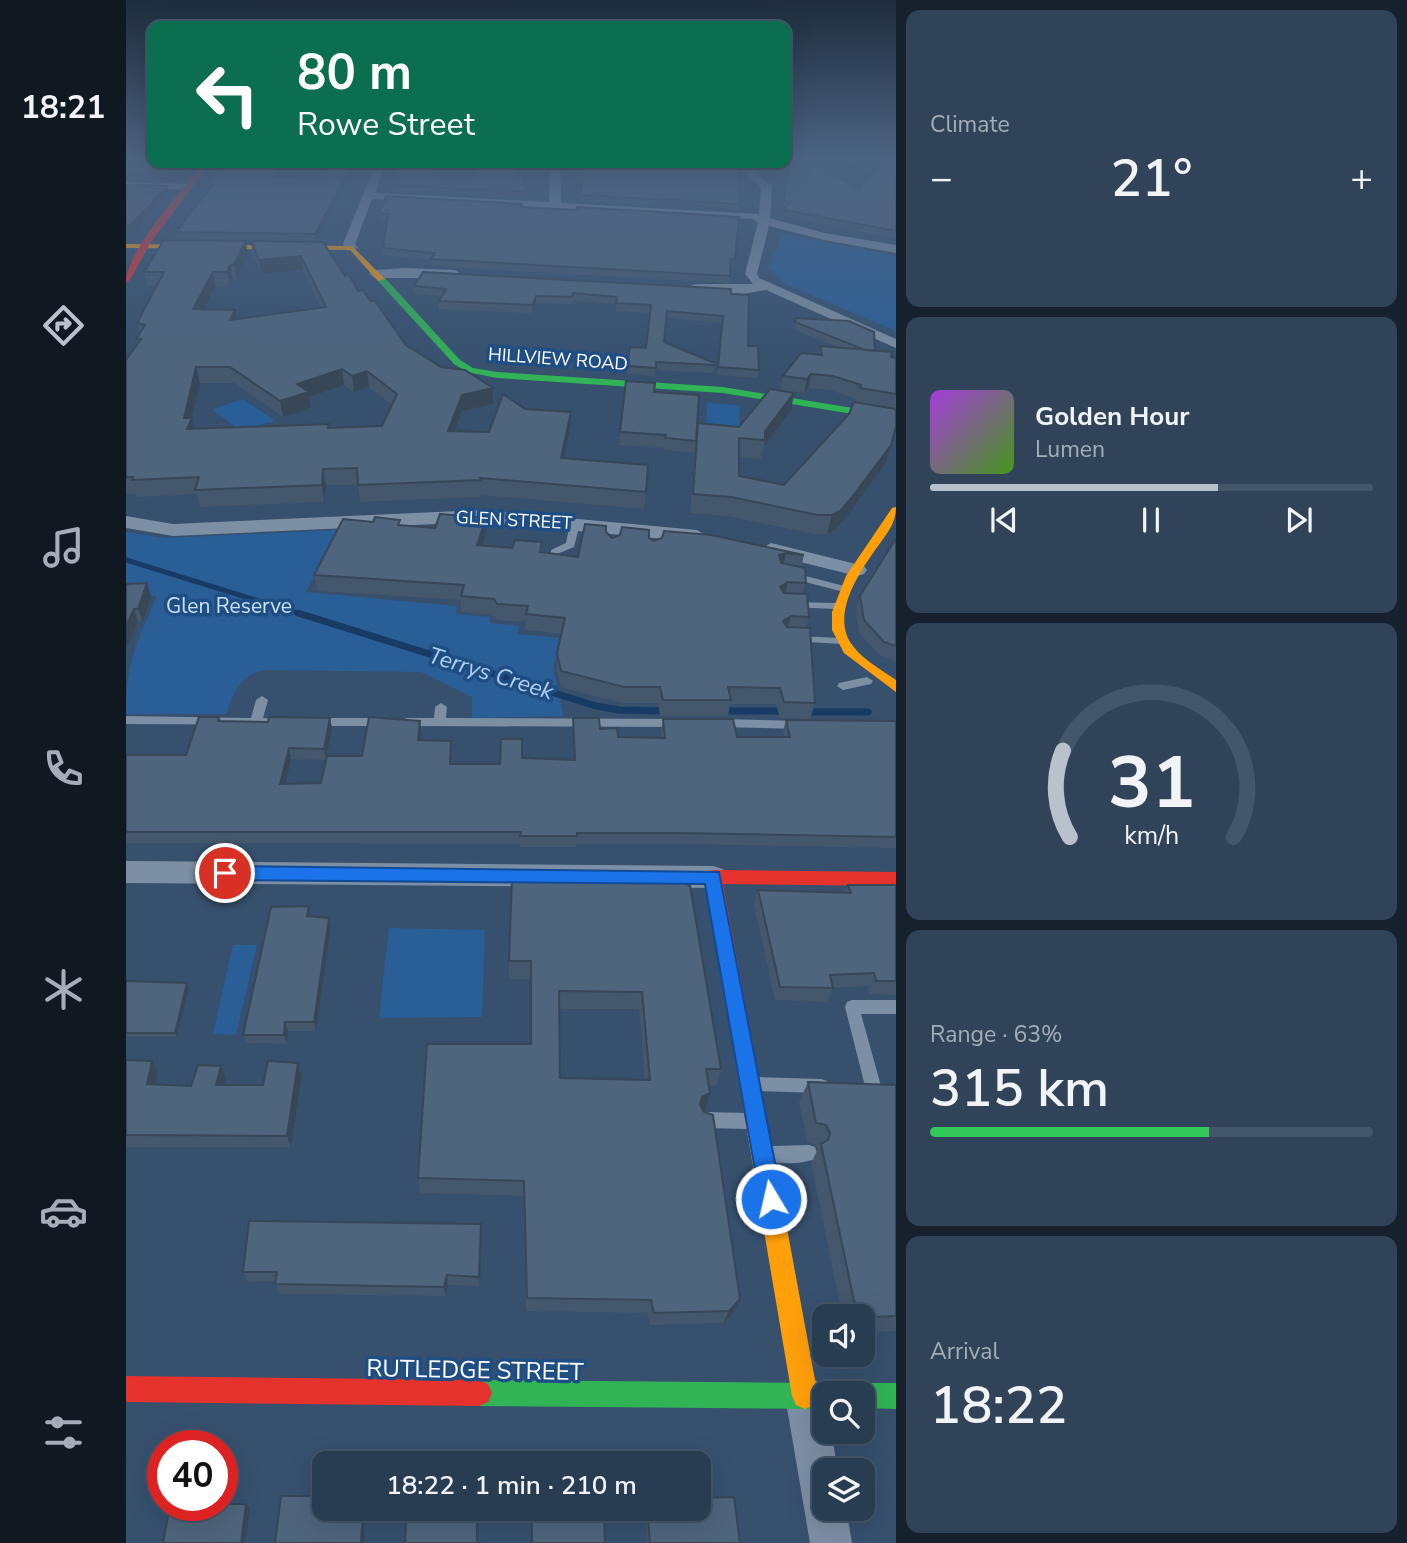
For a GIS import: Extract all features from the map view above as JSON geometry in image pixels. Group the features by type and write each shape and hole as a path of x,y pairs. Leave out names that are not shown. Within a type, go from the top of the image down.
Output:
{"street":[{"path":"126,280 156,231"},
{"path":"126,246 352,248 349,244 355,231"},
{"path":"761,231 751,274 754,280 763,287 896,344"},
{"path":"800,231 896,249"},
{"name":"HILLVIEW ROAD","path":"352,248 457,362 470,370 510,376 723,390 896,418"},
{"path":"375,274 405,272 464,275"},
{"path":"687,288 743,290 763,287"},
{"path":"892,693 867,681 845,656 844,643 837,626 836,606 844,589 896,511"},
{"name":"GLEN STREET","path":"126,522 173,530 455,516 575,523 614,535 720,539"},
{"path":"758,546 857,570"},
{"path":"844,643 892,693"},
{"path":"126,872 896,878"},
{"path":"713,877 764,1154 812,1382"},
{"name":"RUTLEDGE STREET","path":"126,1389 812,1396"},
{"path":"875,1396 896,1396"},
{"path":"827,1521 831,1543"}],"lane":[{"path":"554,552 571,544 575,523"},
{"path":"782,574 844,589"},
{"path":"785,604 836,606"},
{"path":"787,638 844,643"},
{"path":"843,686 867,681"},
{"path":"256,722 261,700"},
{"path":"440,722 441,707"},
{"path":"126,720 698,723"},
{"path":"711,723 818,726"},
{"path":"872,1086 852,1006 896,1007"},
{"path":"751,1084 836,1086"},
{"path":"706,1120 758,1121"},
{"path":"764,1154 809,1153"}],"green space":[{"path":"783,234 896,256 896,331 785,284 768,267"},
{"path":"243,399 275,421 240,430 214,411"},
{"path":"707,403 740,405 739,435 706,433"},
{"name":"Glen Reserve","path":"339,530 306,592 456,606 456,614 490,617 490,623 519,626 518,634 559,638 553,668 564,716 472,718 472,697 421,672 266,670 244,679 235,691 226,714 126,714 128,680 134,653 157,596 126,596 126,532 166,538"},
{"path":"389,928 485,930 482,1017 379,1018"},
{"path":"233,945 257,945 236,1035 213,1034"}],"building":[{"path":"177,231 317,231 315,234"},
{"path":"385,231 738,231 735,260 731,259 730,276 431,259 435,253 383,248"},
{"path":"164,240 246,241 234,265 230,265 227,272 213,272 193,309 235,310 230,320 326,307 301,256 259,260 251,241 323,242 345,276 348,273 358,291 363,290 370,301 375,301 406,345 441,367 465,370 493,388 462,395 448,431 489,432 503,394 525,409 571,412 561,458 648,465 646,492 480,478 481,480 358,485 357,468 323,469 322,485 195,490 199,477 132,480 133,477 126,477 126,360 141,339 136,339 145,325 137,323 164,272 144,272","holes":["196,367 230,367 280,401 309,392 297,384 342,369 352,376 367,371 397,394 382,426 328,428 329,424 187,429 192,418 184,418"]},
{"path":"423,272 731,289 731,294 749,295 748,346 758,346 759,370 718,367 723,316 667,311 664,342 715,363 714,365 656,362 656,368 627,366 630,347 646,348 651,305 616,303 617,297 573,293 572,297 536,296 533,305 439,301 446,289 414,286"},
{"path":"796,318 849,321 874,332 875,351 865,350 795,322"},
{"path":"820,346 892,352 891,357 896,358 896,394 860,388 861,385 833,376 811,374 807,379 783,376 801,353 822,355"},
{"path":"626,381 655,383 654,392 699,395 696,441 665,438 666,435 620,432"},
{"path":"770,389 794,393 765,431 765,440 739,438 739,476 784,485 849,414 854,402 896,409 896,426 891,445 840,511 832,515 818,515 731,497 693,494 698,423 739,427"},
{"path":"440,514 486,518 477,545 512,548 515,540 542,542 540,552 578,557 585,524 606,526 606,532 612,538 620,535 622,527 649,530 649,538 654,541 662,538 664,531 711,535 804,555 779,555 781,563 805,568 806,583 788,582 780,587 784,593 807,594 809,617 791,616 783,621 787,627 810,628 815,703 784,702 780,688 728,687 731,700 663,700 660,687 624,687 561,671 557,653 565,618 526,614 528,606 497,604 494,599 461,596 464,585 314,575 343,519 373,522 375,517 400,520 398,525 435,528"},
{"path":"896,538 896,646 884,642 864,620 860,596"},
{"path":"147,583 138,609 134,609 126,626 126,584"},
{"path":"199,717 219,717 218,721 268,722 269,717 330,718 324,749 289,748 280,784 321,783 327,756 362,756 369,717 420,721 418,740 451,741 450,764 500,764 501,739 522,739 522,758 575,760 573,718 599,718 600,729 617,728 618,737 665,738 663,719 733,719 737,737 790,737 786,720 896,721 896,837 677,833 520,836 521,832 126,832 126,755 186,755"},
{"path":"512,878 676,878 690,886 721,1069 706,1069 710,1093 702,1097 700,1105 704,1112 713,1115 740,1299 729,1311 654,1313 651,1300 527,1298 524,1181 418,1178 427,1044 531,1044 531,961 509,961","holes":["559,991 642,992 650,1080 560,1078"]},
{"path":"848,885 896,885 896,981 876,981 874,973 830,975 833,988 780,987 758,890 851,893"},
{"path":"309,906 307,916 329,918 314,1022 285,1022 284,1035 243,1035 271,907"},
{"path":"126,981 187,983 175,1033 126,1033"},
{"path":"126,1060 152,1061 147,1084 191,1086 198,1065 221,1066 216,1085 263,1085 268,1061 298,1063 287,1136 126,1135"},
{"path":"808,1082 896,1085 896,1316 875,1317 875,1304 858,1304 854,1301 821,1144 828,1140 830,1133 826,1125 816,1123"},
{"path":"249,1221 481,1224 479,1277 447,1275 444,1287 275,1284 277,1272 243,1272"},
{"path":"281,1496 312,1496 312,1521 362,1521 361,1543 275,1543"},
{"path":"734,1497 740,1543 650,1543 648,1521 711,1521 711,1498"},
{"path":"238,1504 246,1504 241,1543 163,1543 167,1521 238,1521"},
{"path":"406,1521 477,1521 477,1543 405,1543"},
{"path":"532,1521 604,1521 605,1543 532,1543"}],"waterway":[{"name":"Terrys Creek","path":"126,560 304,615"},
{"name":"Terrys Creek","path":"298,613 596,706 619,710 666,711"},
{"name":"Terrys Creek","path":"720,711 785,711"},
{"name":"Terrys Creek","path":"804,712 868,712"}],"traffic: fast":[{"path":"381,279 457,362 470,370 497,375 723,390 896,418"},
{"path":"479,1393 812,1396"},
{"path":"875,1396 896,1396"}],"traffic: slow":[{"path":"126,246 352,248 381,279"},
{"path":"896,511 852,576 838,612 839,630 845,646 896,687"},
{"path":"758,1131 805,1396"}],"traffic: jam":[{"path":"126,280 155,231"},
{"path":"758,1131 713,877 896,879"},
{"path":"126,1389 479,1393"}],"route":[{"path":"225,873 713,877 771,1199"}]}
